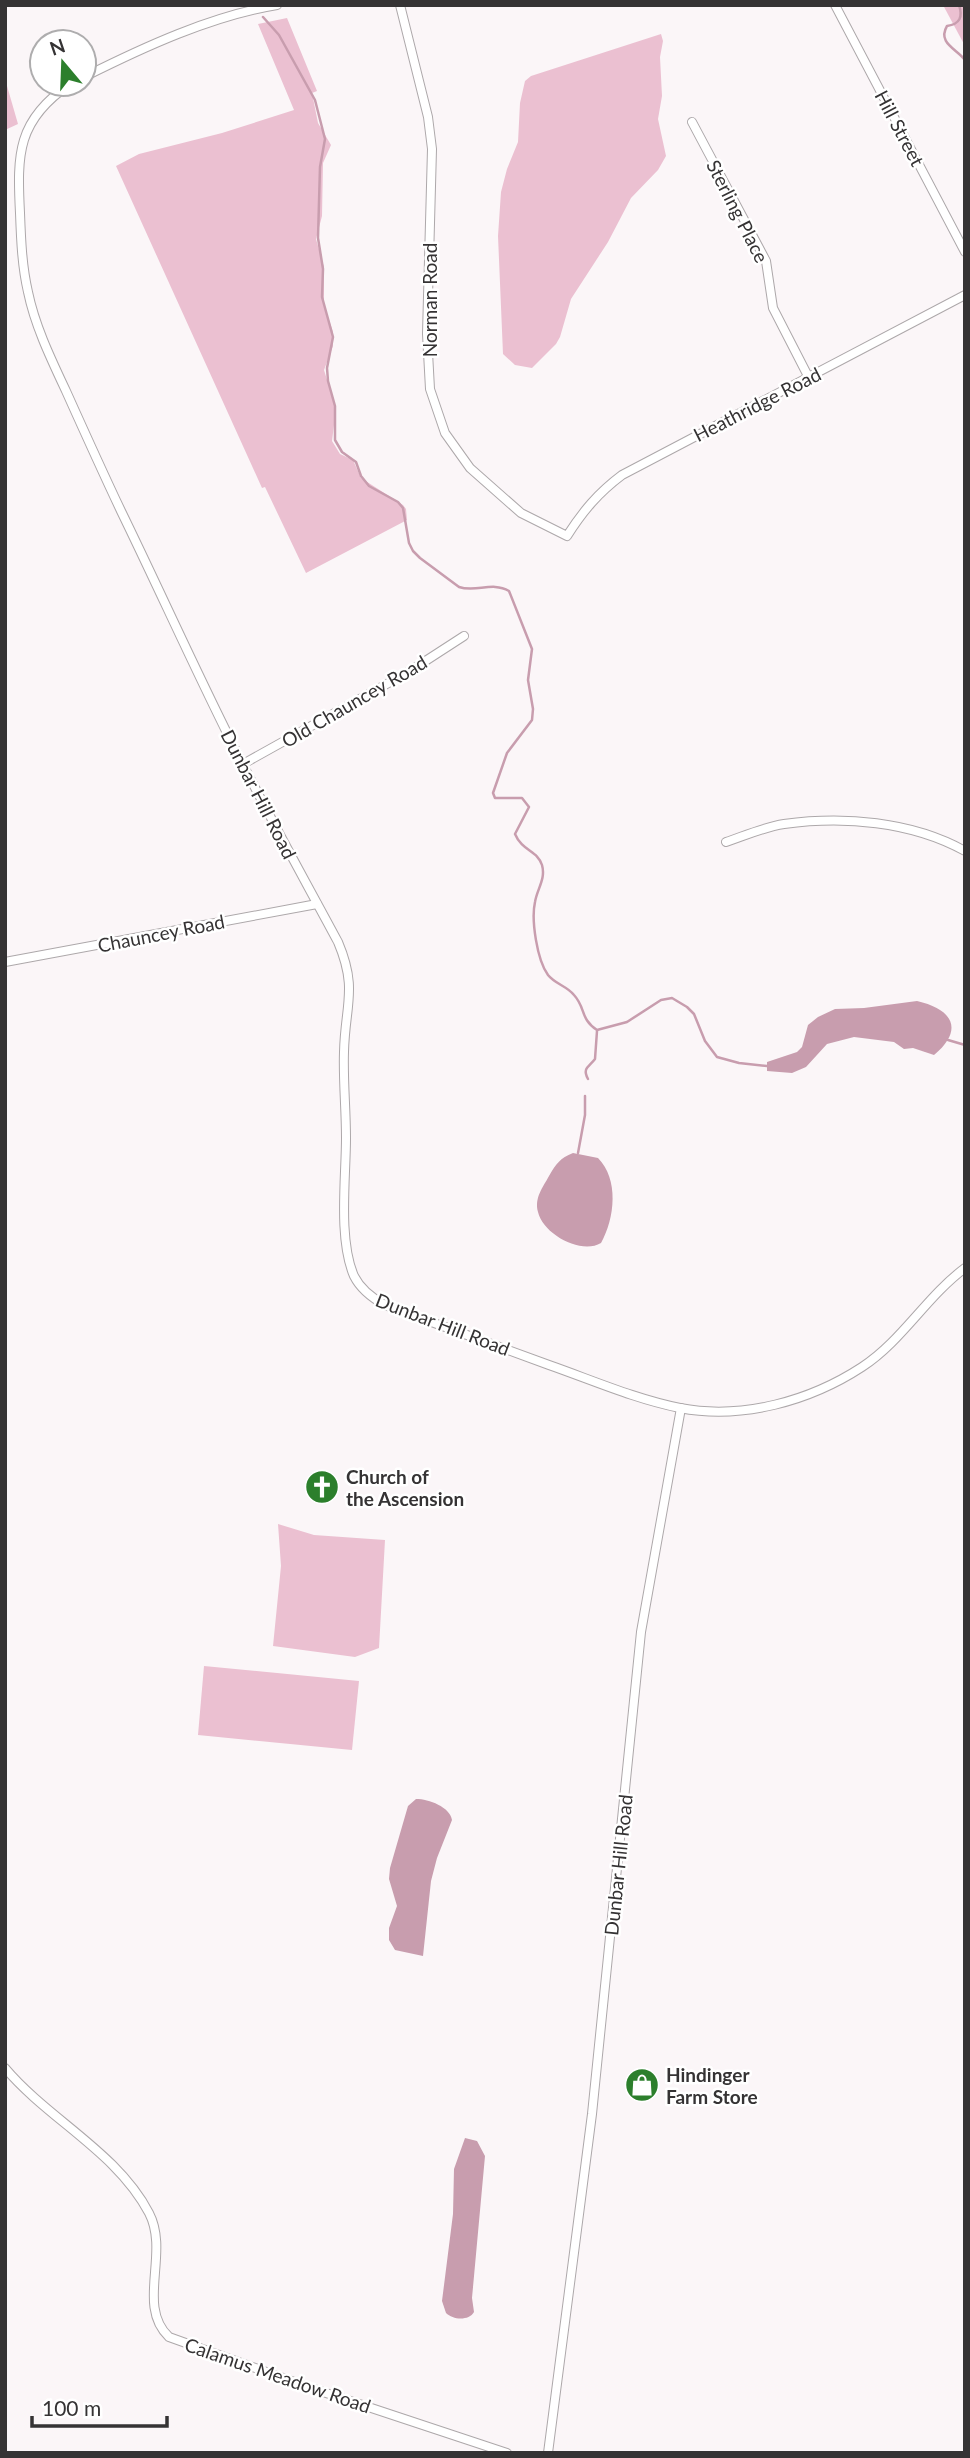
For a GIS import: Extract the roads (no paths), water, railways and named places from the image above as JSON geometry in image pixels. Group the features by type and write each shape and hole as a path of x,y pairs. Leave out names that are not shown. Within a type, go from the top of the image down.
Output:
{"street":[{"path":"98,71 166,40 277,5"},
{"name":"Norman Road","path":"400,5 428,117 432,149 427,334 430,389 445,433 470,467 521,513 567,536"},
{"name":"Hill Street","path":"835,5 965,251"},
{"name":"Dunbar Hill Road","path":"51,98 35,116 20,153 18,185 22,253 28,294 38,328 85,434 243,764 341,948 350,981 344,1054 346,1227 350,1261 360,1286 373,1299 385,1305 607,1386 681,1408 640,1632 592,2114 548,2453"},
{"name":"Sterling Place","path":"692,122 766,261 773,308 809,378"},
{"name":"Heathridge Road","path":"567,536 587,505 622,475 965,295"},
{"name":"Old Chauncey Road","path":"243,764 410,671 464,636"},
{"path":"726,842 782,824 833,821 897,825 951,843 965,851"},
{"name":"Chauncey Road","path":"5,962 317,904"},
{"path":"681,1408 710,1411 762,1407 799,1398 839,1381 884,1350 943,1287 965,1268"},
{"name":"Calamus Meadow Road","path":"5,2068 26,2090 112,2165 143,2203 156,2232 155,2315 160,2327 169,2337 308,2387 507,2453"}],"waterway":[{"path":"959,5 959,19 955,24 947,26 944,37 965,60"},
{"path":"263,17 279,35 315,100 325,139 320,167 318,238 323,269 322,297 333,337 327,368 335,406 335,440 342,452 356,462 361,476 369,486 398,502 403,508 409,543 420,558 459,587 496,587 509,591 532,649 528,680 532,720 507,753 493,793 495,798 522,798 529,807 515,834 542,865 543,875 535,902 534,919 538,950 544,968 551,978 574,995 585,1018 597,1030 627,1022 661,1000 672,998 694,1014 705,1041 717,1057 767,1066"},
{"path":"588,1079 586,1070 595,1059 597,1031"},
{"path":"948,1040 965,1045"},
{"path":"578,1153 585,1115 585,1096"}],"place":[{"name":"Church of the Ascension","path":"322,1487"},
{"name":"Hindinger Farm Store","path":"642,2085"}]}
